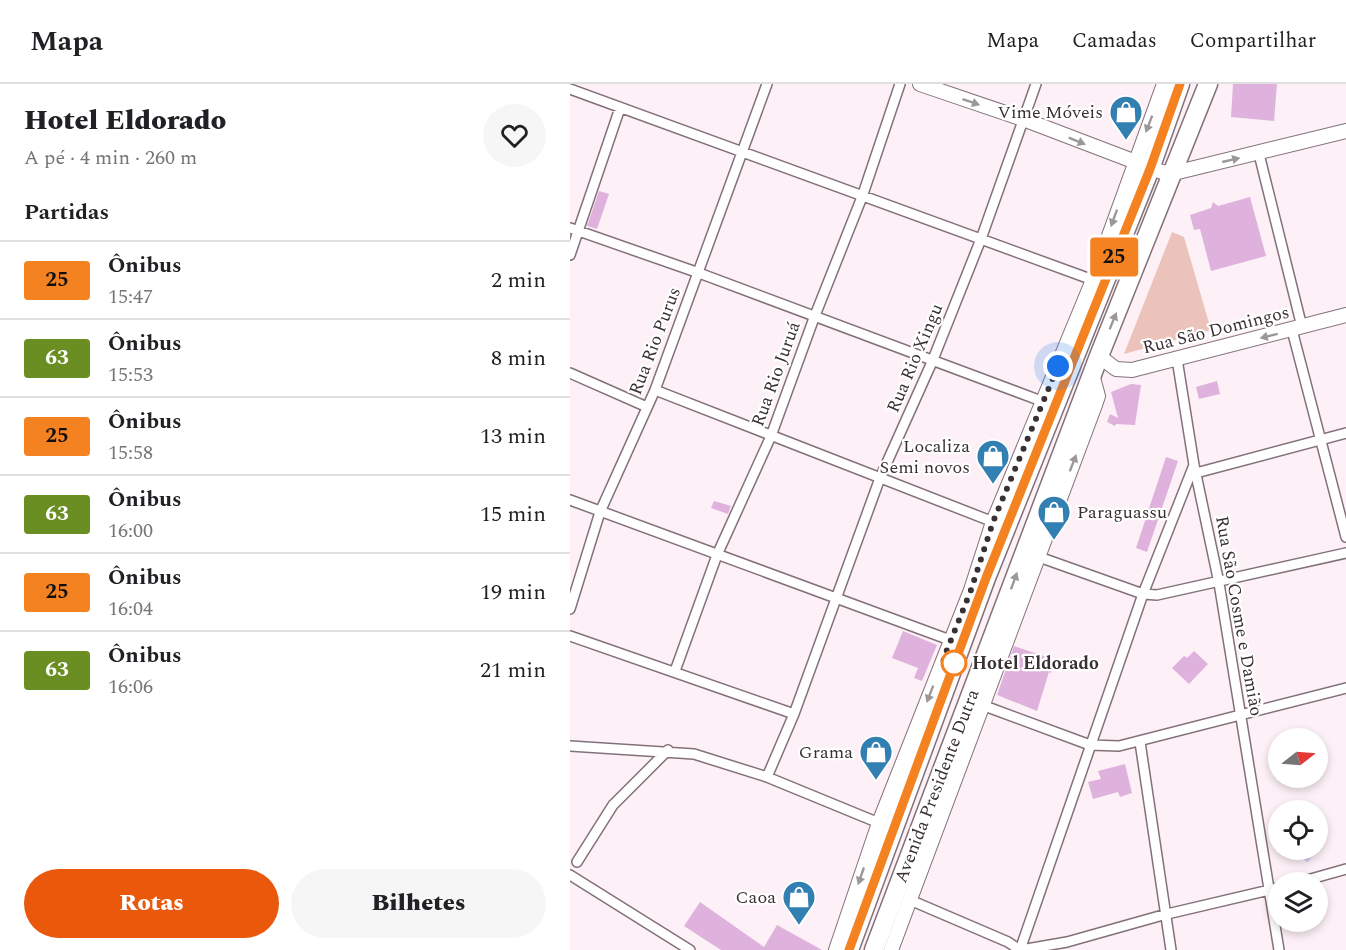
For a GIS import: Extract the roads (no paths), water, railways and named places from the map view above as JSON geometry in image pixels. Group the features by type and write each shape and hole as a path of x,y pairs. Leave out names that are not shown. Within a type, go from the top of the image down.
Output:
{"highway":[{"name":"Avenida Presidente Dutra","path":"849,950 986,578 1000,525 1062,383 1166,95 1180,84"},
{"name":"Avenida Presidente Dutra","path":"874,950 1060,480 1092,374 1208,84"},
{"path":"1062,383 1072,330"},
{"path":"971,590 986,578"}],"street":[{"name":"Rua Rio Purus","path":"570,609 600,512 655,390 767,84"},
{"name":"Rua Rio Juruá","path":"675,671 717,555 771,435 862,197 900,84"},
{"path":"920,84 1023,119 1142,166 1174,173 1346,131"},
{"name":"Rua Rio Xingu","path":"768,777 838,597 880,478 932,362 981,239 1036,84"},
{"path":"570,89 1093,280"},
{"path":"570,255 575,230 620,108"},
{"path":"1259,154 1320,440 1346,537"},
{"path":"575,230 699,273 814,318 1044,402"},
{"name":"Avenida Presidente Dutra","path":"836,950 879,823 950,640 1000,525 1072,330 1093,280 1108,255"},
{"name":"Rua São Domingos","path":"1099,356 1113,368 1124,370 1177,359 1346,315"},
{"name":"Rua São Cosme e Damião","path":"1177,359 1195,469 1220,583 1239,716 1270,872"},
{"path":"570,374 647,407"},
{"path":"655,390 1000,525"},
{"path":"1020,950 1143,594 1195,469 1346,433"},
{"path":"891,950 1039,557 1060,480"},
{"path":"570,500 950,640"},
{"path":"1039,557 1143,594 1173,593 1346,553"},
{"path":"570,636 794,714"},
{"path":"982,705 1090,745 1119,746 1346,688"},
{"path":"1140,742 1163,915 1170,950"},
{"path":"571,747 668,750 694,754 768,777 879,823"},
{"path":"576,862 613,805 668,750"},
{"path":"1328,874 1346,869"},
{"path":"570,875 690,950"},
{"path":"910,900 1008,942 1020,950 1068,946 1163,915 1268,890"},
{"name":"Rua São Cosme e Damião","path":"1277,932 1279,950"}],"place":[{"name":"Vime Móveis","path":"1126,141"},
{"name":"Localiza Semi novos","path":"993,485"},
{"name":"Paraguassu","path":"1054,541"},
{"name":"Hotel Eldorado","path":"954,663"},
{"name":"Grama","path":"876,781"},
{"name":"Caoa","path":"799,926"}]}
